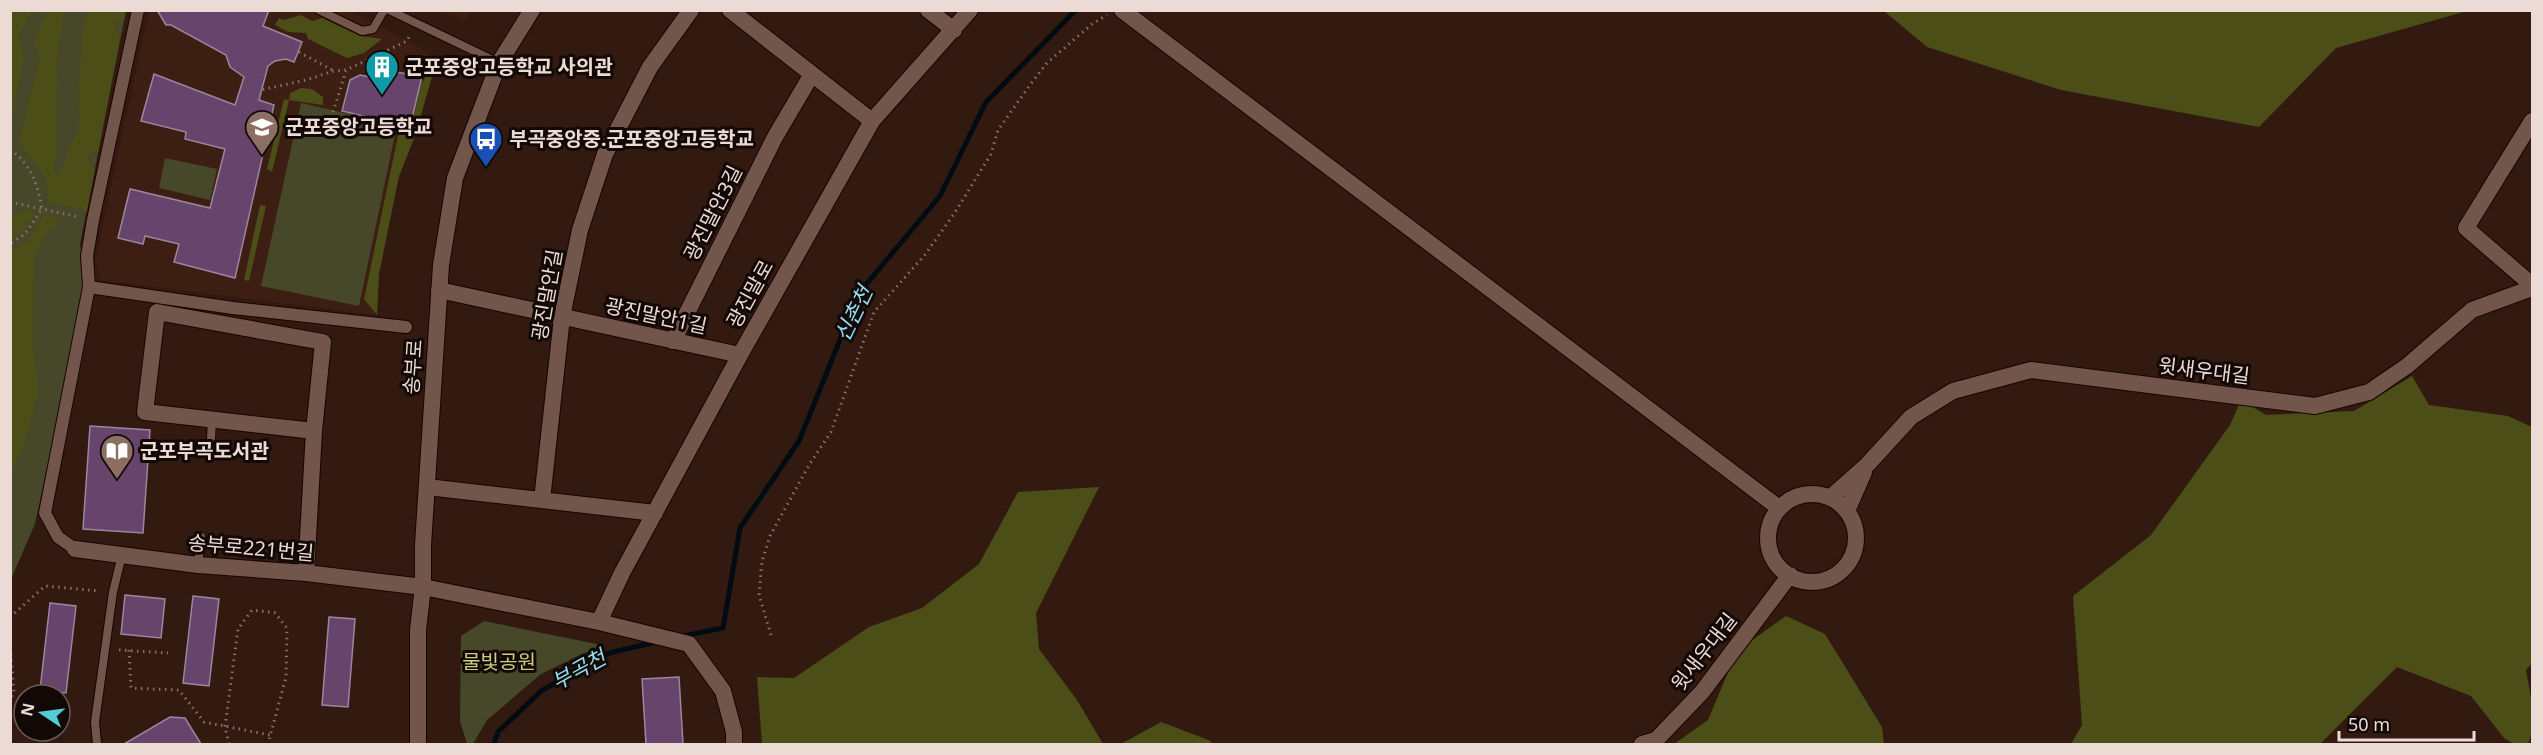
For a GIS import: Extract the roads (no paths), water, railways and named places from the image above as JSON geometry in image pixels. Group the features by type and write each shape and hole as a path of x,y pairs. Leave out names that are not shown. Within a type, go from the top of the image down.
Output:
{"street":[{"path":"75,549 58,537 45,513 90,287 87,256 93,220 138,10"},
{"name":"송부로","path":"418,744 418,630 423,588 441,265 455,178 499,63 532,10"},
{"name":"광진말안길","path":"542,500 562,317 580,230 605,154 650,67 691,10"},
{"path":"730,10 872,121"},
{"path":"928,10 954,30"},
{"name":"광진말로","path":"599,621 622,573 740,355 872,121 970,10"},
{"path":"1121,12 1779,508"},
{"name":"광진말안3길","path":"673,341 776,137 812,74"},
{"path":"2532,121 2466,228 2532,286"},
{"name":"윗새우대길","path":"1867,465 1911,417 1953,391 2031,370 2315,406 2368,392 2407,366 2472,310 2532,286"},
{"path":"90,287 232,308 406,327"},
{"name":"광진말안1길","path":"439,291 740,355"},
{"path":"306,573 314,431 323,342 157,312 145,412 314,431"},
{"path":"1832,497 1867,465"},
{"path":"1847,511 1867,465"},
{"path":"427,487 655,513"},
{"path":"1817,493 1832,497 1852,518 1856,533 1856,548 1850,562 1839,573 1826,580 1811,582 1790,575 1775,561 1769,548 1768,534 1771,520 1779,508 1790,499 1803,494 1817,493"},
{"name":"송부로221번길","path":"75,549 198,566 306,573 423,588 599,621 689,644 723,691 734,732 734,744"},
{"name":"윗새우대길","path":"1642,744 1656,740 1702,692 1790,575"}],"lane":[{"path":"319,10 362,31 373,29 384,10"},
{"path":"389,10 499,63"},
{"path":"210,439 212,419"},
{"path":"198,566 201,537"},
{"path":"97,744 95,722 113,592 122,554"}],"waterway":[{"name":"신촌천","path":"683,636 723,628 740,528 799,441 859,293 940,196 986,102 1076,10"},
{"name":"부곡천","path":"494,744 498,732 541,691 609,653 656,642"}],"place":[{"name":"군포중앙고등학교 사의관","path":"382,96"},
{"name":"군포중앙고등학교","path":"262,156"},
{"name":"부곡중앙중.군포중앙고등학교","path":"486,168"},
{"name":"군포부곡도서관","path":"117,480"}],"park label":[{"name":"물빛공원","path":"499,662"}]}
